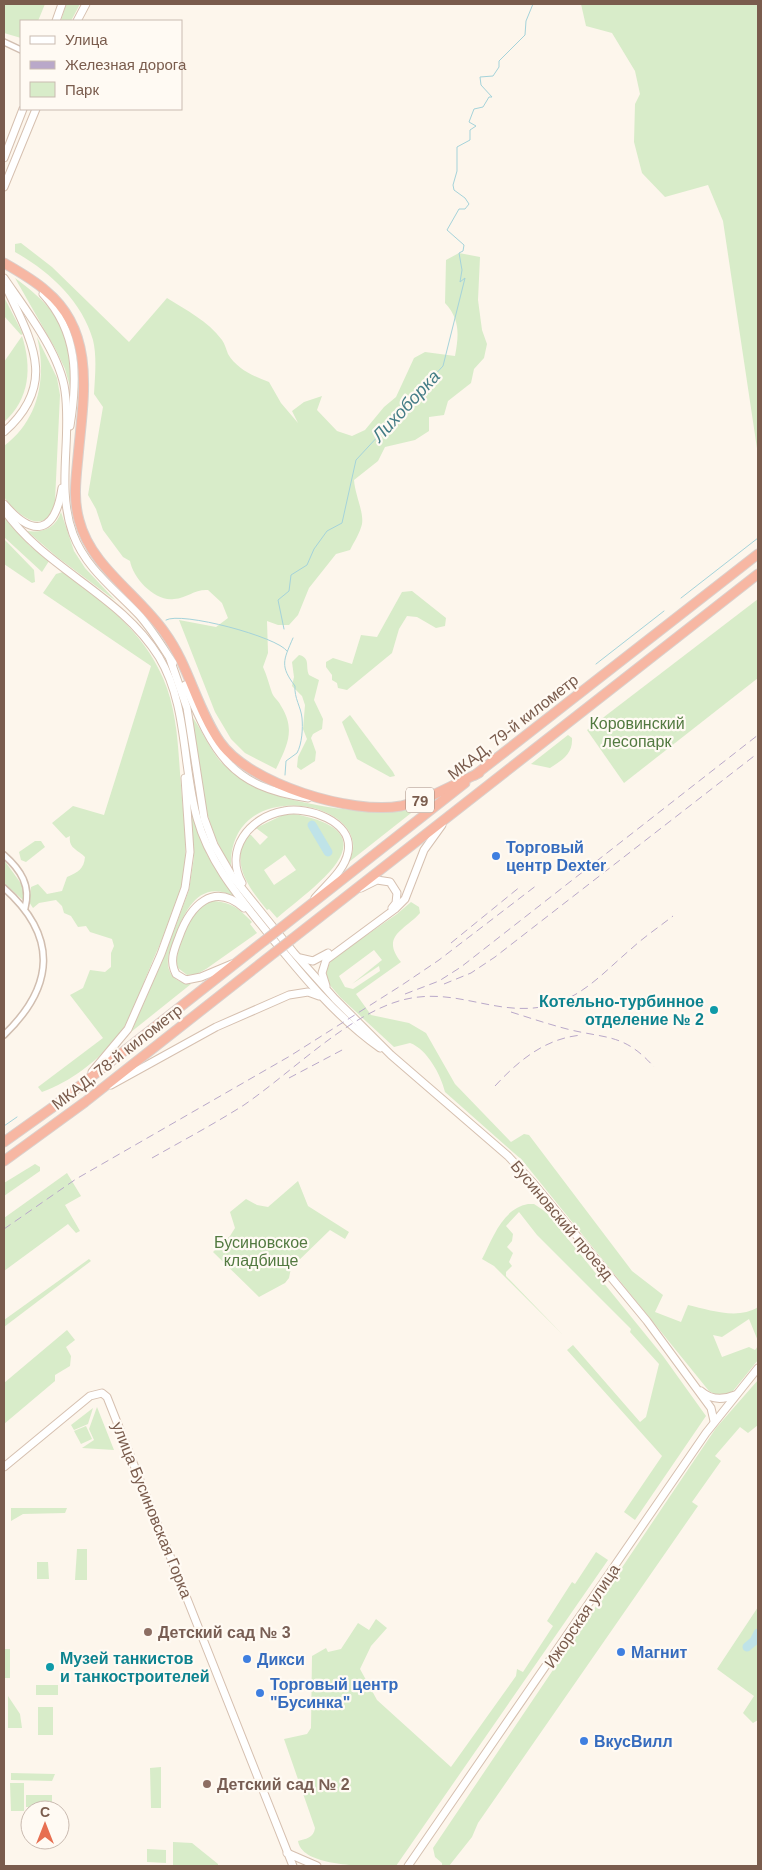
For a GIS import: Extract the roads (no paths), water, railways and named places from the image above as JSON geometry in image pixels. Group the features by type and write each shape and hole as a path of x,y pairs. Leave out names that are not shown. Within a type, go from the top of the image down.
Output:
{"highway":[{"path":"6,264 45,290 62,307 75,329 80,346 84,381 75,496 79,520 91,548 167,634 183,662 214,733 234,759 257,774 278,784 334,800"},
{"name":"МКАД, 79-й километр","path":"239,960 758,554"},
{"name":"МКАД, 79-й километр","path":"247,975 758,574"},
{"name":"79","path":"334,800 378,807 400,806 425,799 478,772"},
{"name":"МКАД, 78-й километр","path":"7,1139 80,1085 239,960"},
{"name":"МКАД, 78-й километр","path":"4,1161 93,1096 247,975"}],"main road":[{"path":"56,20 62,4"},
{"path":"78,20 86,4"},
{"path":"4,156 23,110"},
{"path":"4,187 36,110"},
{"path":"4,278 46,343 63,380 66,401 65,469 58,509 49,522 37,526 19,521 4,504"},
{"path":"28,278 48,299 62,319 73,349 75,394 66,451"},
{"path":"4,282 32,341 36,369 26,407 4,432"},
{"path":"65,469 68,517 77,544 98,574 149,626 170,659 207,737 232,767 253,782 267,788 306,798 334,800"},
{"path":"4,510 42,551 117,608 152,647 173,689 195,812 208,848 218,868 257,919 324,999 362,1035 391,1056"},
{"path":"170,659 187,708 199,796 208,831 224,865 294,953 335,999 365,1027 391,1056"},
{"path":"80,1085 114,1048 128,1029 161,954 185,888 190,852 184,750"},
{"path":"248,895 239,878 235,863 235,854 241,838 256,822 274,814 290,810 306,812 329,820 340,827 346,836 348,848 342,866 306,908"},
{"path":"335,999 323,979 322,966 326,960 395,909 405,899 424,850 446,819"},
{"path":"294,953 307,961 320,959 392,908 398,898 397,889 390,882 384,880 378,880 354,892"},
{"path":"239,960 201,978 186,980 176,974 172,958 190,911 204,900 221,896 229,898 237,902 257,919"},
{"path":"93,1096 216,1027 289,995 308,992 324,999"},
{"name":"Бусиновский проезд","path":"391,1056 508,1156 534,1184 647,1321 711,1408 714,1421"},
{"name":"Ижорская улица","path":"408,1866 714,1421 758,1368"},
{"path":"692,1382 712,1397 724,1398 738,1392"},
{"name":"улица Бусиновская Горка","path":"4,1467 90,1396 102,1393 109,1400 293,1866"},
{"path":"287,1853 317,1866"}],"street":[{"path":"4,42 20,50"},
{"path":"4,855 25,880 28,894 25,908"},
{"path":"4,888 25,908 35,925 41,941 44,968 27,1007 4,1035"}],"waterway":[{"name":"Лихоборка","path":"284,629 278,600 289,591 291,575 307,565 314,549 327,531 342,523 356,460 443,366 465,278 460,282 462,270 459,253 463,251 464,245 447,230 459,209 465,209 469,204 465,198 454,190 453,185 457,171 457,147 470,140 470,130 476,126 469,122 474,109 483,107 489,97 492,97 481,85 480,77 493,76 499,67 499,61 525,35 526,21 533,4"},
{"path":"681,598 758,538"},
{"path":"596,664 664,611"},
{"path":"166,620 175,618 190,619 229,627 266,639 280,645 287,651"},
{"name":"Лихоборка","path":"285,775 286,761 297,753 302,731 301,714 295,686 285,668 285,658 293,638"},
{"name":"Лихоборка","path":"312,825 328,852"},
{"path":"4,1126 17,1117"},
{"name":"Лихоборка","path":"747,1647 754,1641 758,1633"}],"railway":[{"path":"405,994 439,981 461,967 758,735"},
{"path":"444,984 471,973 495,957 758,753"},
{"path":"4,1229 76,1179 290,1056 402,985 439,960 537,885"},
{"path":"451,943 521,886"},
{"path":"152,1158 244,1105 352,1023 390,1004 412,998 432,996 507,1008 547,1006 560,1002 592,983 641,940 673,916"},
{"path":"511,1012 560,1027 614,1039 633,1048 654,1067"},
{"path":"495,1086 514,1067 534,1052 557,1041 582,1035"},
{"path":"289,1078 344,1049"}],"place":[{"name":"Торговый центр Dexter","path":"496,856"},
{"name":"Котельно-турбинное отделение № 2","path":"714,1010"},
{"name":"Детский сад № 3","path":"148,1632"},
{"name":"Магнит","path":"621,1652"},
{"name":"Дикси","path":"247,1659"},
{"name":"Музей танкистов и танкостроителей","path":"50,1667"},
{"name":"Торговый центр \"Бусинка\"","path":"260,1693"},
{"name":"ВкусВилл","path":"584,1741"},
{"name":"Детский сад № 2","path":"207,1784"}],"park label":[{"name":"Коровинский лесопарк","path":"637,732"},
{"name":"Бусиновское кладбище","path":"261,1251"}]}
